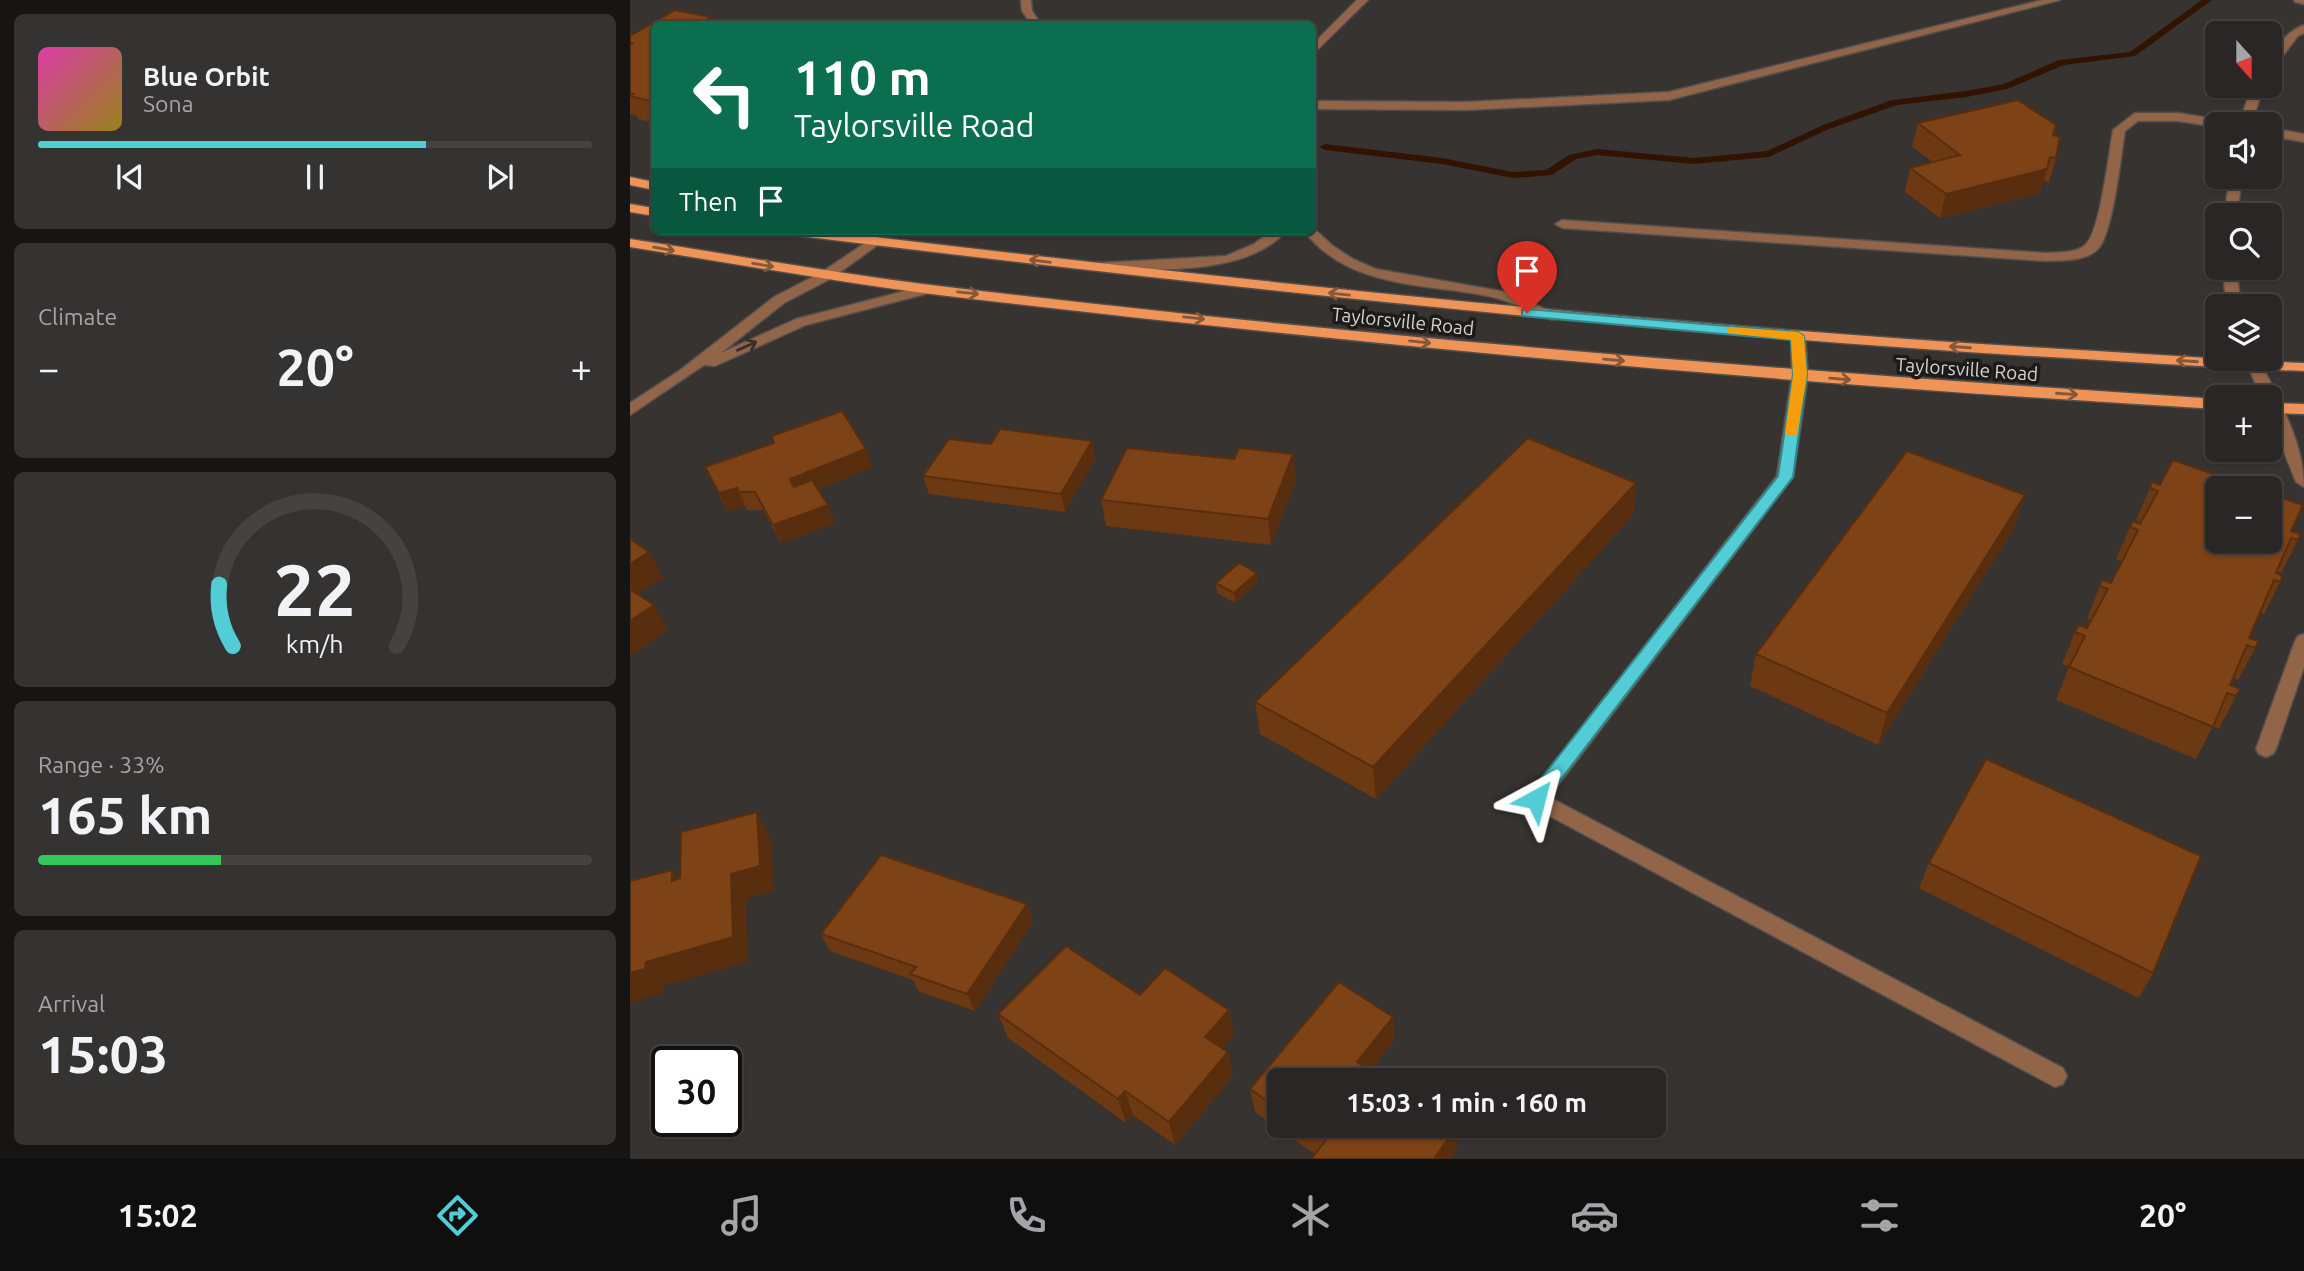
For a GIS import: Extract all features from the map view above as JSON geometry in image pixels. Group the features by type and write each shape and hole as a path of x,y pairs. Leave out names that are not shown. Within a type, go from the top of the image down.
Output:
{"main road":[{"path":"630,181 651,185"},
{"path":"630,208 651,212"},
{"name":"Taylorsville Road","path":"824,235 1087,267 1553,316 1798,336 2205,359"},
{"name":"Taylorsville Road","path":"630,243 928,289 1524,352 1800,375 2205,403"},
{"name":"Taylorsville Road","path":"2282,365 2304,367"},
{"path":"2282,405 2304,409"}],"street":[{"path":"1026,0 1027,11 1033,21"},
{"path":"1316,48 1363,0"},
{"path":"1316,105 1466,106 1669,96 2055,0"},
{"path":"2299,0 2304,1"},
{"path":"2282,50 2294,34 2304,28"},
{"path":"1562,224 2045,257 2079,254 2093,246 2102,226 2119,130 2134,117 2178,117 2205,121"},
{"path":"2282,134 2304,138"},
{"path":"1087,267 1228,260 1259,247 1274,235"},
{"path":"1314,235 1338,255 1367,269 1403,281 1496,293 1553,316"},
{"path":"630,410 684,374 779,300 827,275 874,241"},
{"path":"684,374 801,322 928,289"},
{"path":"1798,336 1800,375 1786,477 1536,799 2055,1076"},
{"path":"2282,429 2304,482"},
{"path":"2266,749 2304,641"}],"building":[{"path":"675,10 711,17 704,21 656,21"},
{"path":"651,24 651,101 630,96 633,94 630,93 630,36"},
{"path":"2018,100 2056,125 2053,135 2060,137 2056,158 2050,157 2047,169 1946,194 1910,168 1960,155 1918,123"},
{"path":"842,411 866,449 790,479 794,487 812,480 828,505 773,525 755,492 739,492 737,488 719,493 705,467 774,443 772,436"},
{"path":"1000,429 1092,441 1061,494 923,476 949,439 991,444"},
{"path":"1528,438 1636,483 1373,767 1255,702"},
{"path":"1127,448 1234,459 1239,448 1293,454 1268,519 1101,500"},
{"path":"1907,451 2025,495 1887,713 1756,654"},
{"path":"2173,460 2219,476 2205,476 2205,553 2282,553 2282,498 2303,505 2291,531 2301,534 2298,540 2291,538 2276,573 2283,576 2280,582 2274,580 2249,638 2259,641 2255,648 2247,645 2230,685 2240,689 2236,696 2227,693 2213,727 2069,667 2085,636 2075,632 2079,625 2087,628 2108,589 2100,586 2102,580 2111,583 2138,530 2130,527 2133,521 2140,524 2158,491 2150,488 2152,482 2160,485"},
{"path":"630,539 649,552 630,564"},
{"path":"1239,563 1257,573 1234,593 1216,583"},
{"path":"630,589 654,605 630,621"},
{"path":"1986,759 2201,856 2153,973 1929,863"},
{"path":"757,812 760,866 731,874 733,937 646,962 645,969 630,973 630,881 672,870 672,881 680,878 681,832"},
{"path":"881,855 1027,904 967,994 910,974 916,967 821,934"},
{"path":"1066,946 1140,995 1165,968 1229,1010 1205,1037 1228,1052 1169,1122 1125,1091 1118,1099 998,1014"},
{"path":"1339,982 1393,1017 1357,1062 1366,1068 1267,1068"},
{"path":"1267,1069 1267,1101 1250,1089"},
{"path":"1323,1138 1448,1138 1434,1159 1311,1159 1326,1140"}],"waterway":[{"path":"1325,147 1442,161 1513,175 1548,173 1573,157 1597,152 1694,161 1769,154 1826,127 1895,102 1966,94 2007,86 2062,62 2132,54 2208,0"}],"slow traffic":[{"path":"1731,331 1798,336 1800,375 1792,433"}],"route":[{"path":"1527,313 1798,336 1800,375 1786,477 1536,799"}]}
